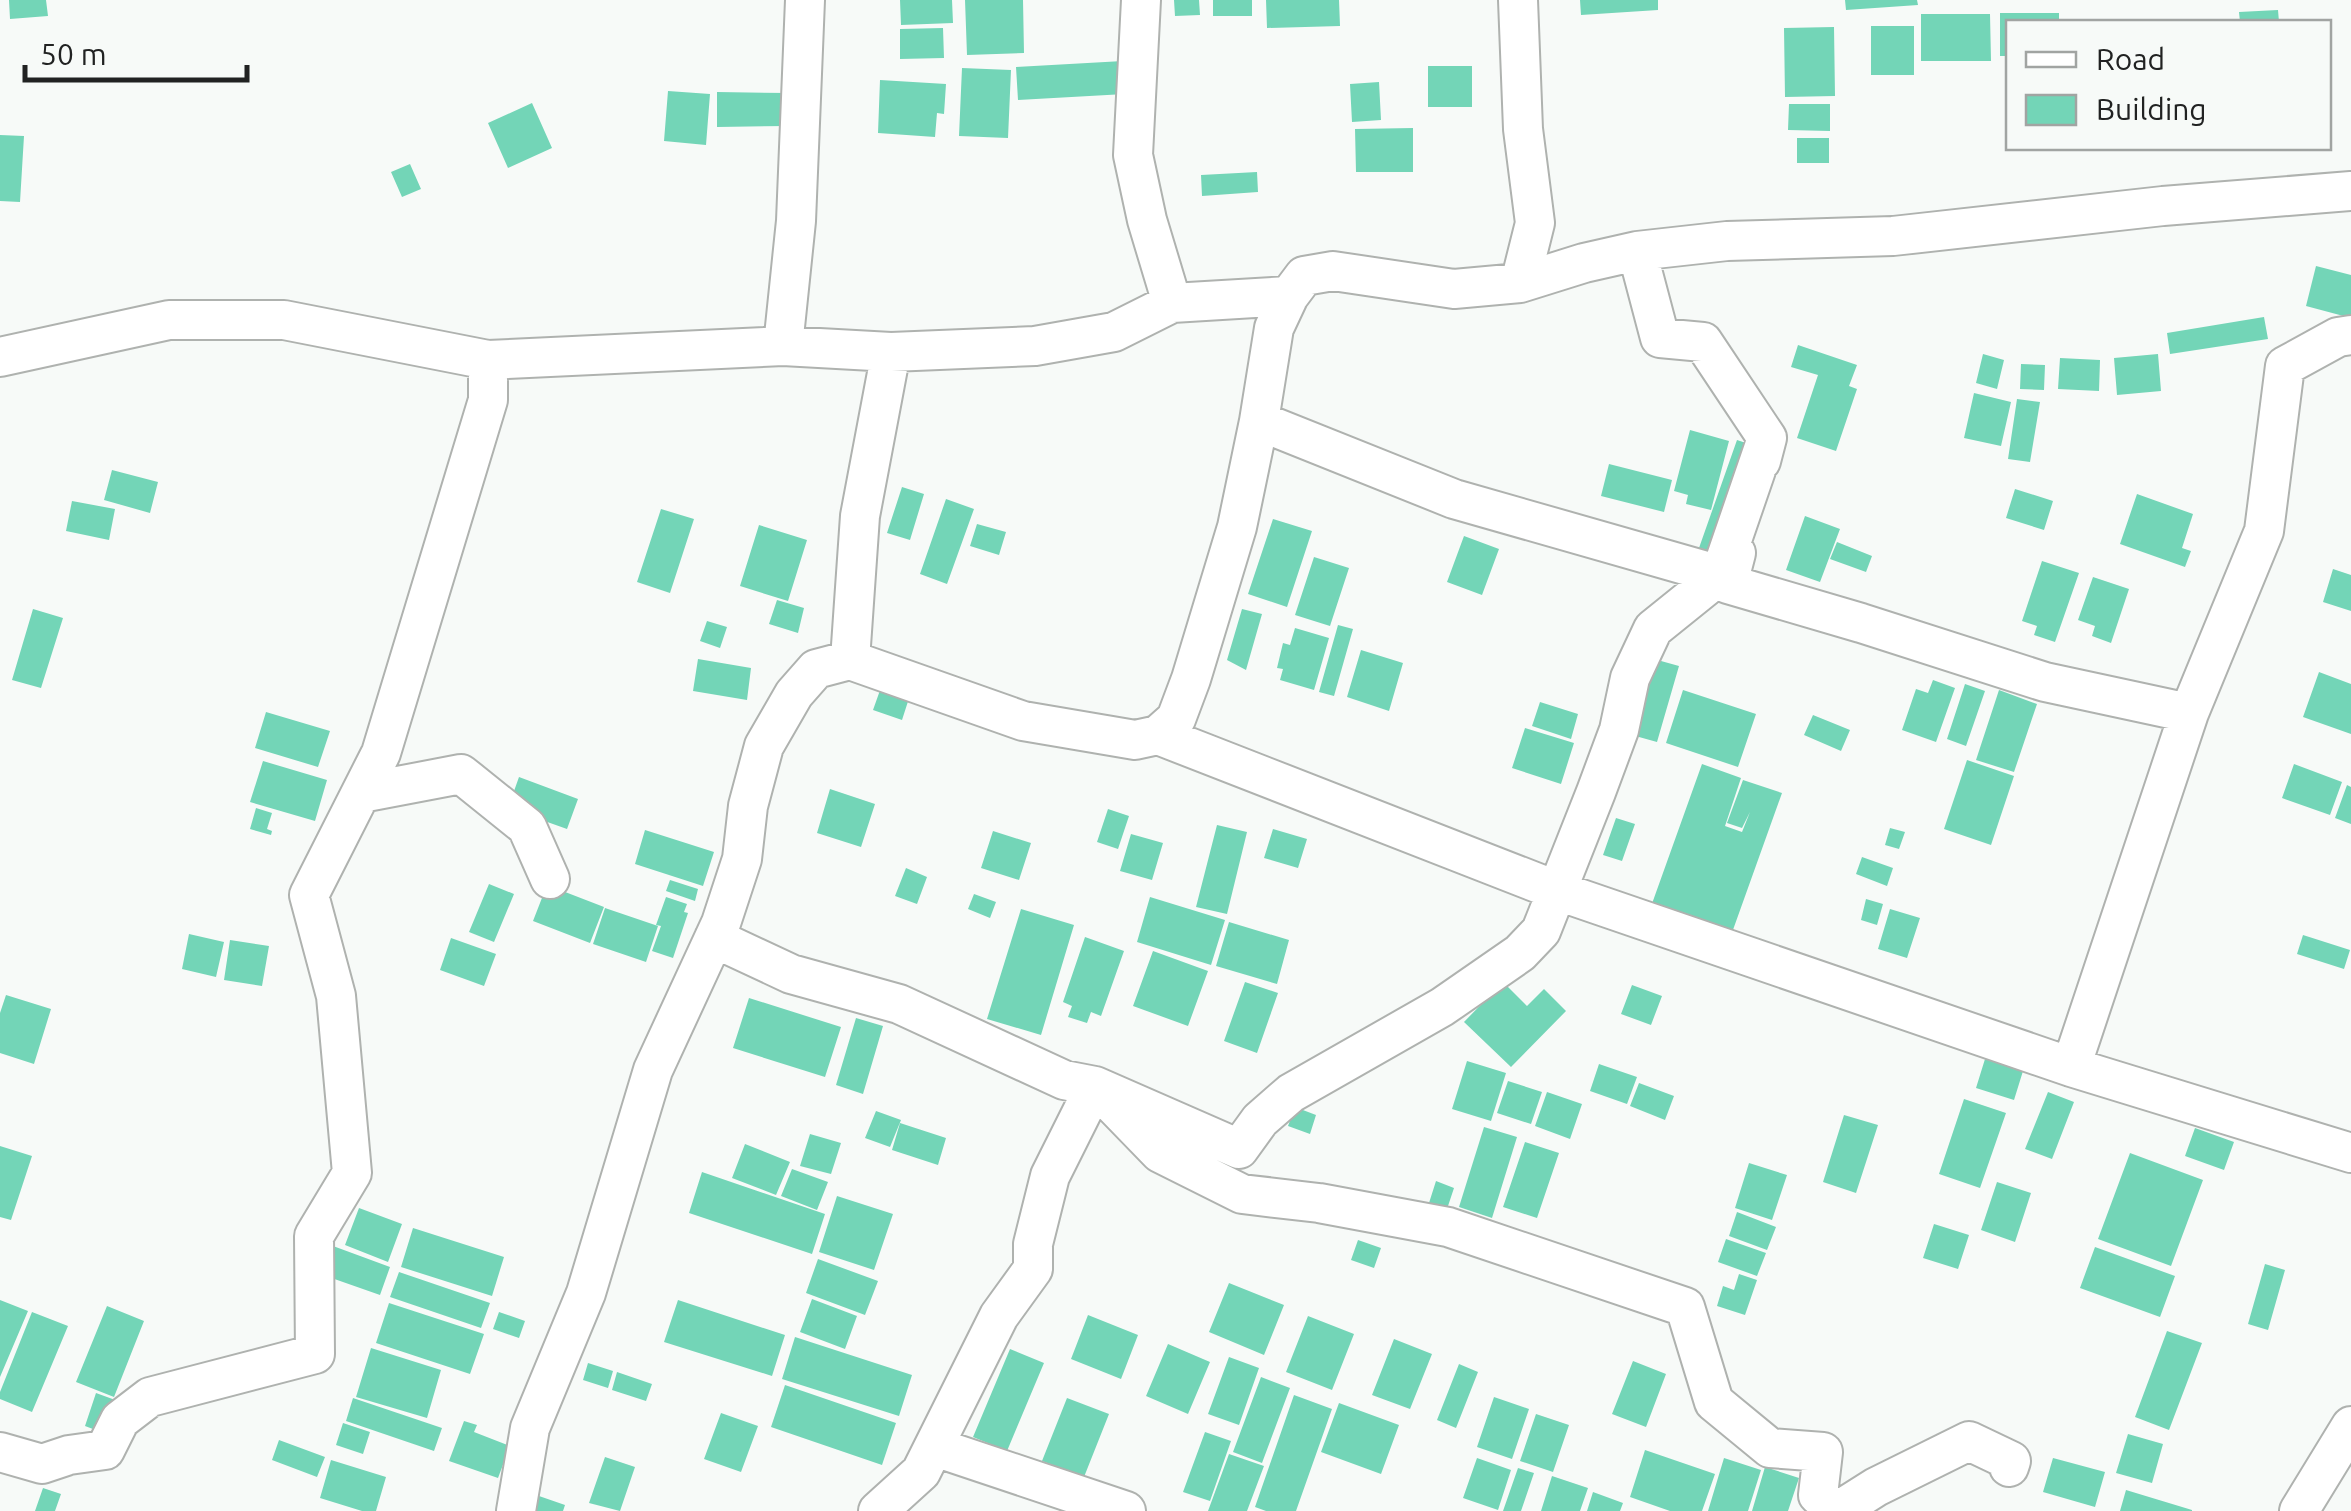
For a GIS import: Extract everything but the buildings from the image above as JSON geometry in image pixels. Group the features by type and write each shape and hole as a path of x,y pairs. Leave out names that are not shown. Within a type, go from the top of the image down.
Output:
{"street":[{"path":"782,346 796,221 806,0"},
{"path":"1141,0 1134,156 1147,220 1172,303"},
{"path":"1518,0 1523,129 1535,223 1520,283"},
{"path":"516,1511 530,1428 586,1293 654,1070 714,938 742,859 748,806 764,746 794,694 816,669 850,660 1023,720 1135,740 1158,734 1176,719 1192,680 1237,527 1274,328 1304,276 1332,271 1454,289 1520,283 1636,251 1727,241 1893,236 2163,206 2351,191"},
{"path":"1535,223 1584,263"},
{"path":"1636,251 1660,338 1703,342 1767,438 1728,584 2045,682 2189,712"},
{"path":"0,357 169,320 284,320 488,360 782,346 891,352 1035,346 1114,332 1172,303 1289,296"},
{"path":"2071,1067 2189,712 2264,530 2285,366 2338,337 2351,335"},
{"path":"850,660 860,516 891,352"},
{"path":"0,1452 42,1464 105,1450 120,1420 150,1398 314,1354 314,1236 352,1173 336,996 310,895 381,752 488,400 488,360"},
{"path":"1259,421 1454,499 1720,576"},
{"path":"714,938 791,974 899,1004 1064,1080 1095,1086 1238,1149 1260,1120 1291,1094 1442,1007 1520,953 1541,931 1620,730 1630,678 1652,629 1720,576 1767,438"},
{"path":"1158,734 1558,891 2071,1067 2351,1153"},
{"path":"361,793 461,774 527,827 550,879"},
{"path":"878,1511 921,1472 999,1316 1033,1269 1033,1244 1050,1176 1095,1086"},
{"path":"1095,1086 1160,1153 1242,1194 1319,1203 1448,1227 1685,1306 1714,1402 1770,1448 1823,1452 1818,1495 1837,1511 1969,1441 2011,1461 2009,1468"},
{"path":"2299,1511 2351,1426"},
{"path":"934,1447 1126,1511"},
{"path":"1894,1511 1902,1474"}]}
